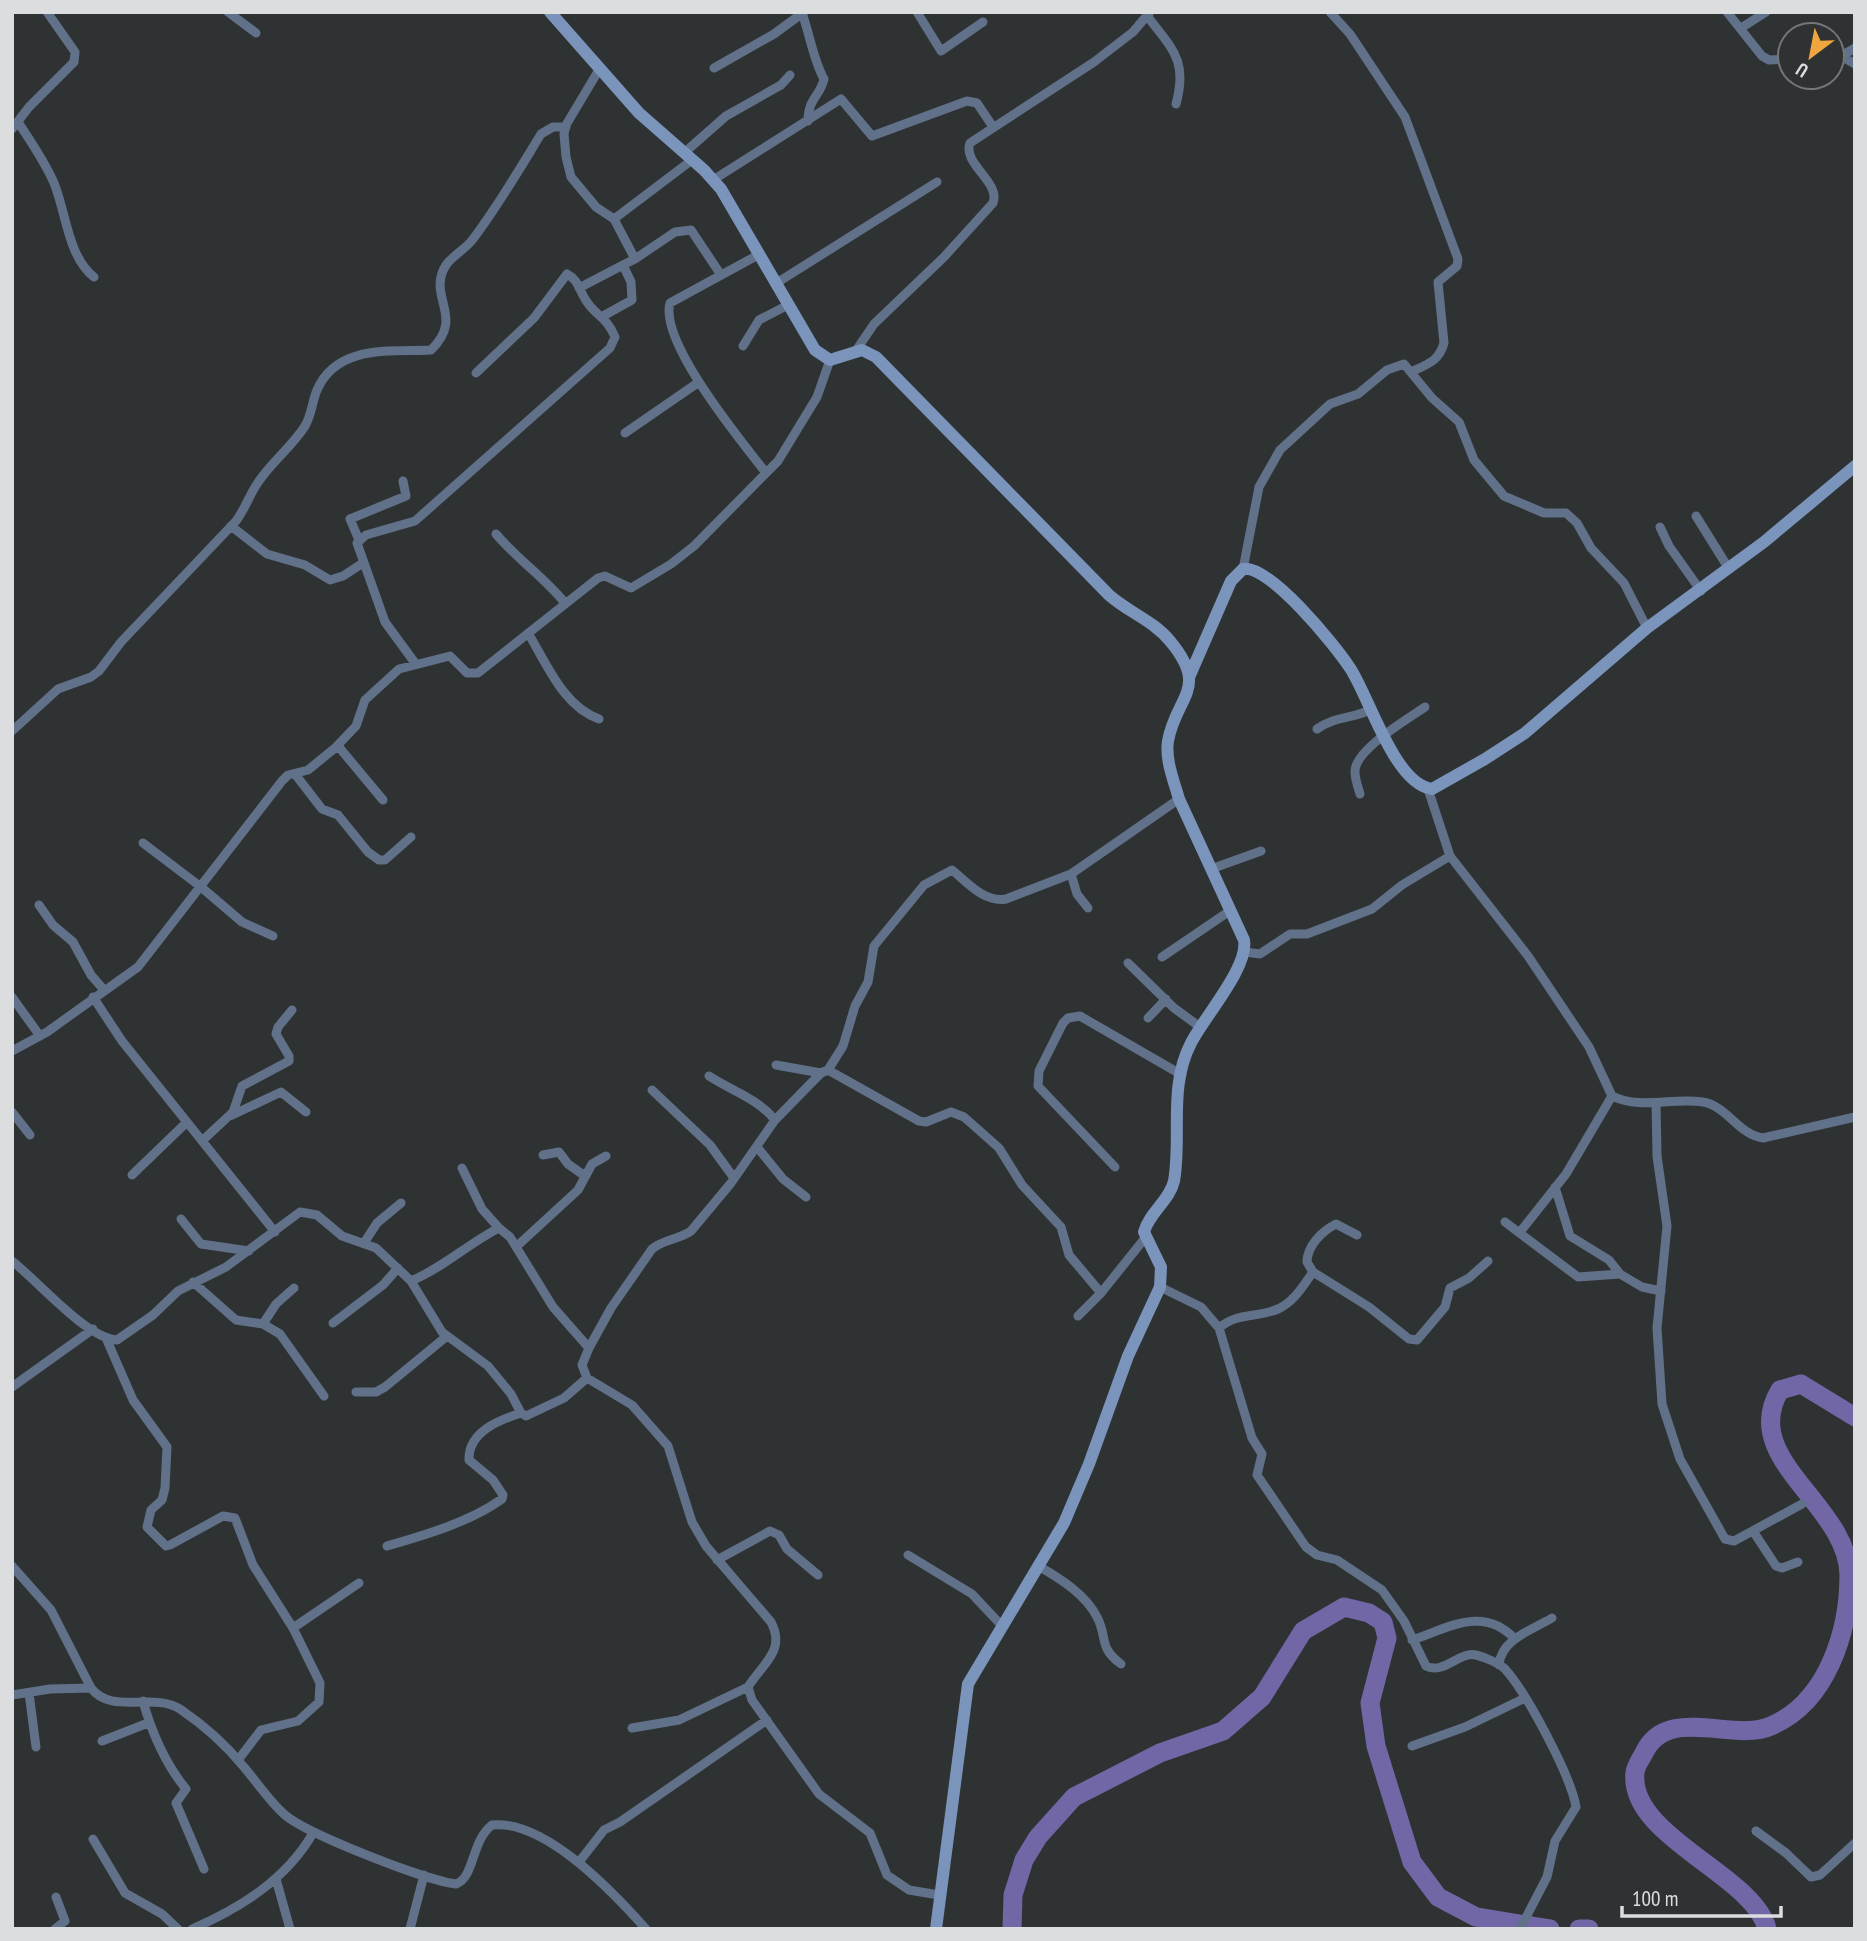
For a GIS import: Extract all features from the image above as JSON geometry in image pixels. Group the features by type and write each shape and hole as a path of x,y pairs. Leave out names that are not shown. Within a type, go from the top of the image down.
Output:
{"street":[{"path":"47,12 75,52 74,62 29,107 15,126 53,180 75,248 86,271 94,276"},
{"path":"228,12 256,33"},
{"path":"550,12 639,113 713,180 786,306 815,350 830,360"},
{"path":"917,12 941,51 983,22"},
{"path":"1329,12 1350,34 1405,117 1458,259 1452,271 1438,282 1442,350 1435,360 1411,372"},
{"path":"1727,12 1762,56 1776,60"},
{"path":"1741,27 1766,12"},
{"path":"713,68 774,34 803,13 812,40 814,59 824,79 809,104 808,121"},
{"path":"855,352 874,324 944,257 993,203 994,194 968,149 970,143 1065,83 1121,42 1149,14 1176,52 1181,73 1176,104"},
{"path":"600,68 566,127 565,148 571,177 596,207 614,219 635,259"},
{"path":"614,219 688,157 726,116 780,85 790,75"},
{"path":"713,180 841,99 869,133 877,136 926,115 973,101 982,109 993,127"},
{"path":"12,732 58,689 91,677 99,670 121,642 231,526 245,509 258,483 286,453 306,424 317,391 335,366 374,351 431,350 444,338 447,319 441,282 445,267 471,243 541,134 553,127 566,127"},
{"path":"775,284 937,183"},
{"path":"579,288 635,259 676,232 691,230 721,275"},
{"path":"758,255 668,306 678,340 699,382 715,408 766,473"},
{"path":"603,316 632,300 631,282 623,265"},
{"path":"415,663 385,622 356,546 359,540 366,535 415,521 610,348 615,337 603,316 590,307 575,279 565,276 534,318 476,373"},
{"path":"743,345 759,320 786,306"},
{"path":"830,360 866,351 876,357 1109,595 1165,635 1190,676"},
{"path":"12,1051 40,1036 138,967 282,780 308,770 338,746 356,726 365,700 394,672 415,663 450,656 467,673 478,673 602,576 631,589 671,565 766,473 790,446 817,397 830,360"},
{"path":"936,1929 959,1771 965,1698 972,1674 1040,1567 1089,1464 1119,1377 1160,1287 1161,1267 1145,1238 1146,1224 1174,1180 1175,1113 1182,1075 1189,1048 1245,952 1244,940 1179,799 1168,757 1168,742 1185,702 1190,676 1231,581 1242,569 1259,487 1280,450 1329,404 1367,388 1387,370 1404,365 1432,398 1459,422 1474,460 1504,496 1544,513 1566,513 1577,523 1591,548 1623,583 1647,628"},
{"path":"625,433 699,382"},
{"path":"1428,789 1485,760 1525,733 1647,628 1701,591 1855,466"},
{"path":"359,540 349,519 406,496 404,481"},
{"path":"1696,516 1729,569"},
{"path":"231,526 267,554 305,565 330,580 343,576 363,563"},
{"path":"1660,527 1669,546 1701,591"},
{"path":"496,534 516,556 537,571 565,603"},
{"path":"1242,569 1254,569 1267,577 1322,633 1351,668 1381,737 1419,783 1428,789 1450,856 1528,956 1589,1047 1612,1096 1631,1102 1706,1102 1752,1135 1763,1138 1855,1117"},
{"path":"528,633 569,699 578,709 599,719"},
{"path":"1360,794 1354,770 1381,737 1425,707"},
{"path":"1317,729 1334,718 1361,715 1371,709"},
{"path":"338,746 383,800"},
{"path":"295,774 322,809 341,818 379,860 385,860 411,837"},
{"path":"632,1728 679,1720 748,1687 778,1645 777,1634 771,1622 717,1560 692,1522 668,1446 632,1405 587,1378 582,1365 611,1308 652,1249 660,1242 682,1237 691,1231 734,1178 775,1120 825,1072 843,1046 855,1006 868,982 874,946 923,885 953,870 975,890 1000,900 1071,874 1179,799"},
{"path":"143,843 242,922 273,936"},
{"path":"1211,869 1261,851"},
{"path":"1245,952 1260,954 1290,934 1307,934 1371,909 1402,885 1450,856"},
{"path":"1071,874 1077,894 1088,908"},
{"path":"39,905 53,925 73,942 90,975 104,990"},
{"path":"1161,957 1231,910"},
{"path":"1128,963 1200,1027"},
{"path":"12,997 40,1036"},
{"path":"93,997 122,1041 275,1232"},
{"path":"1148,1018 1166,999"},
{"path":"229,1116 242,1086 289,1061 289,1056 276,1034 292,1010"},
{"path":"1115,1167 1038,1086 1039,1071 1068,1018 1080,1016 1182,1075"},
{"path":"776,1065 825,1072 919,1121 926,1122 951,1112 979,1129 999,1148 1022,1185 1061,1227 1069,1255 1101,1293"},
{"path":"709,1076 734,1093 749,1097 775,1120"},
{"path":"652,1090 710,1145 734,1178"},
{"path":"202,1142 229,1116 281,1092 306,1112"},
{"path":"1520,1232 1555,1187 1612,1096"},
{"path":"1656,1103 1657,1156 1667,1226 1657,1328 1662,1404 1672,1440 1725,1539 1734,1541 1802,1504"},
{"path":"12,1112 30,1135"},
{"path":"132,1175 187,1122"},
{"path":"757,1147 783,1178 806,1197"},
{"path":"543,1155 559,1152 568,1164 585,1176"},
{"path":"516,1247 578,1190 592,1164 606,1156"},
{"path":"462,1168 482,1209 516,1247 553,1307 589,1348"},
{"path":"1555,1187 1570,1236 1609,1260 1620,1274 1642,1287 1661,1291"},
{"path":"364,1243 377,1223 401,1203"},
{"path":"12,1261 93,1329 106,1338 117,1340 133,1331 193,1282 226,1267 305,1211 317,1215 342,1236 376,1248 411,1280 436,1324 447,1336 488,1366 521,1413 526,1416 545,1409 587,1378"},
{"path":"181,1219 201,1244 249,1251"},
{"path":"1505,1222 1578,1277 1620,1274"},
{"path":"1357,1235 1336,1224 1308,1251 1307,1262 1313,1272 1369,1307 1409,1339 1417,1340 1445,1307 1450,1288 1469,1278 1488,1261"},
{"path":"411,1280 427,1275 473,1242 499,1228"},
{"path":"1078,1316 1101,1293 1145,1238"},
{"path":"332,1323 383,1284 398,1268"},
{"path":"1219,1328 1235,1317 1279,1308 1300,1291 1313,1272"},
{"path":"193,1282 236,1320 263,1324 287,1342 324,1396"},
{"path":"1160,1287 1201,1307 1219,1328 1251,1434 1263,1458 1256,1470 1257,1475 1306,1548 1317,1555 1337,1560 1382,1590 1404,1621 1421,1661 1431,1668 1470,1655 1499,1664 1525,1699 1563,1768 1576,1807 1555,1841 1547,1877 1520,1929"},
{"path":"263,1324 276,1304 294,1288"},
{"path":"12,1387 93,1329"},
{"path":"355,1392 376,1392 385,1387 447,1336"},
{"path":"106,1338 133,1399 167,1447 165,1488 162,1500 151,1510 147,1527 166,1546 223,1516 235,1518 253,1566 293,1628 320,1683 319,1702 298,1721 261,1730 238,1760"},
{"path":"387,1546 414,1539 482,1512 502,1499 503,1495 493,1480 473,1464 468,1455 485,1429 521,1413"},
{"path":"717,1560 770,1531 779,1535 786,1549 818,1575"},
{"path":"1753,1531 1776,1566 1782,1568 1798,1562"},
{"path":"908,1555 972,1594 1003,1627"},
{"path":"1040,1567 1070,1586 1093,1611 1097,1617 1104,1648 1121,1664"},
{"path":"14,1572 51,1610 90,1686 99,1698 156,1700 174,1706 238,1760 284,1814 313,1833 424,1875 450,1883 461,1883 470,1870 480,1836 492,1825 527,1832 579,1862 611,1890 646,1929"},
{"path":"293,1628 359,1583"},
{"path":"1499,1664 1500,1655 1515,1639 1552,1619"},
{"path":"1412,1640 1469,1621 1500,1625 1515,1639"},
{"path":"12,1695 90,1686"},
{"path":"748,1687 752,1699 819,1794 870,1833 887,1875 909,1890 939,1895"},
{"path":"29,1693 36,1747"},
{"path":"1412,1746 1465,1727 1525,1699"},
{"path":"143,1701 148,1723 186,1789 176,1803 204,1869"},
{"path":"579,1862 608,1827 620,1822 767,1720"},
{"path":"102,1741 148,1723"},
{"path":"1756,1831 1786,1853 1811,1877 1820,1875 1855,1843"},
{"path":"192,1929 227,1914 276,1879 313,1833"},
{"path":"93,1839 125,1893 162,1914 178,1929"},
{"path":"410,1929 424,1875"},
{"path":"276,1879 290,1929"},
{"path":"55,1929 65,1921 56,1897"}],"waterway":[{"path":"1767,1929 1758,1910 1740,1891 1671,1836 1651,1816 1638,1796 1635,1771 1655,1738 1668,1730 1684,1727 1756,1730 1771,1726 1790,1715 1807,1700 1820,1683 1831,1663 1845,1619 1849,1575 1844,1549 1832,1526 1783,1460 1773,1438 1771,1415 1780,1390 1801,1384 1855,1417"},
{"path":"1012,1929 1013,1895 1024,1860 1038,1837 1074,1797 1160,1753 1223,1731 1262,1697 1303,1631 1344,1607 1369,1613 1383,1622 1387,1638 1370,1703 1376,1746 1412,1862 1438,1897 1476,1917 1550,1929"},
{"path":"1579,1929 1589,1929"}]}
